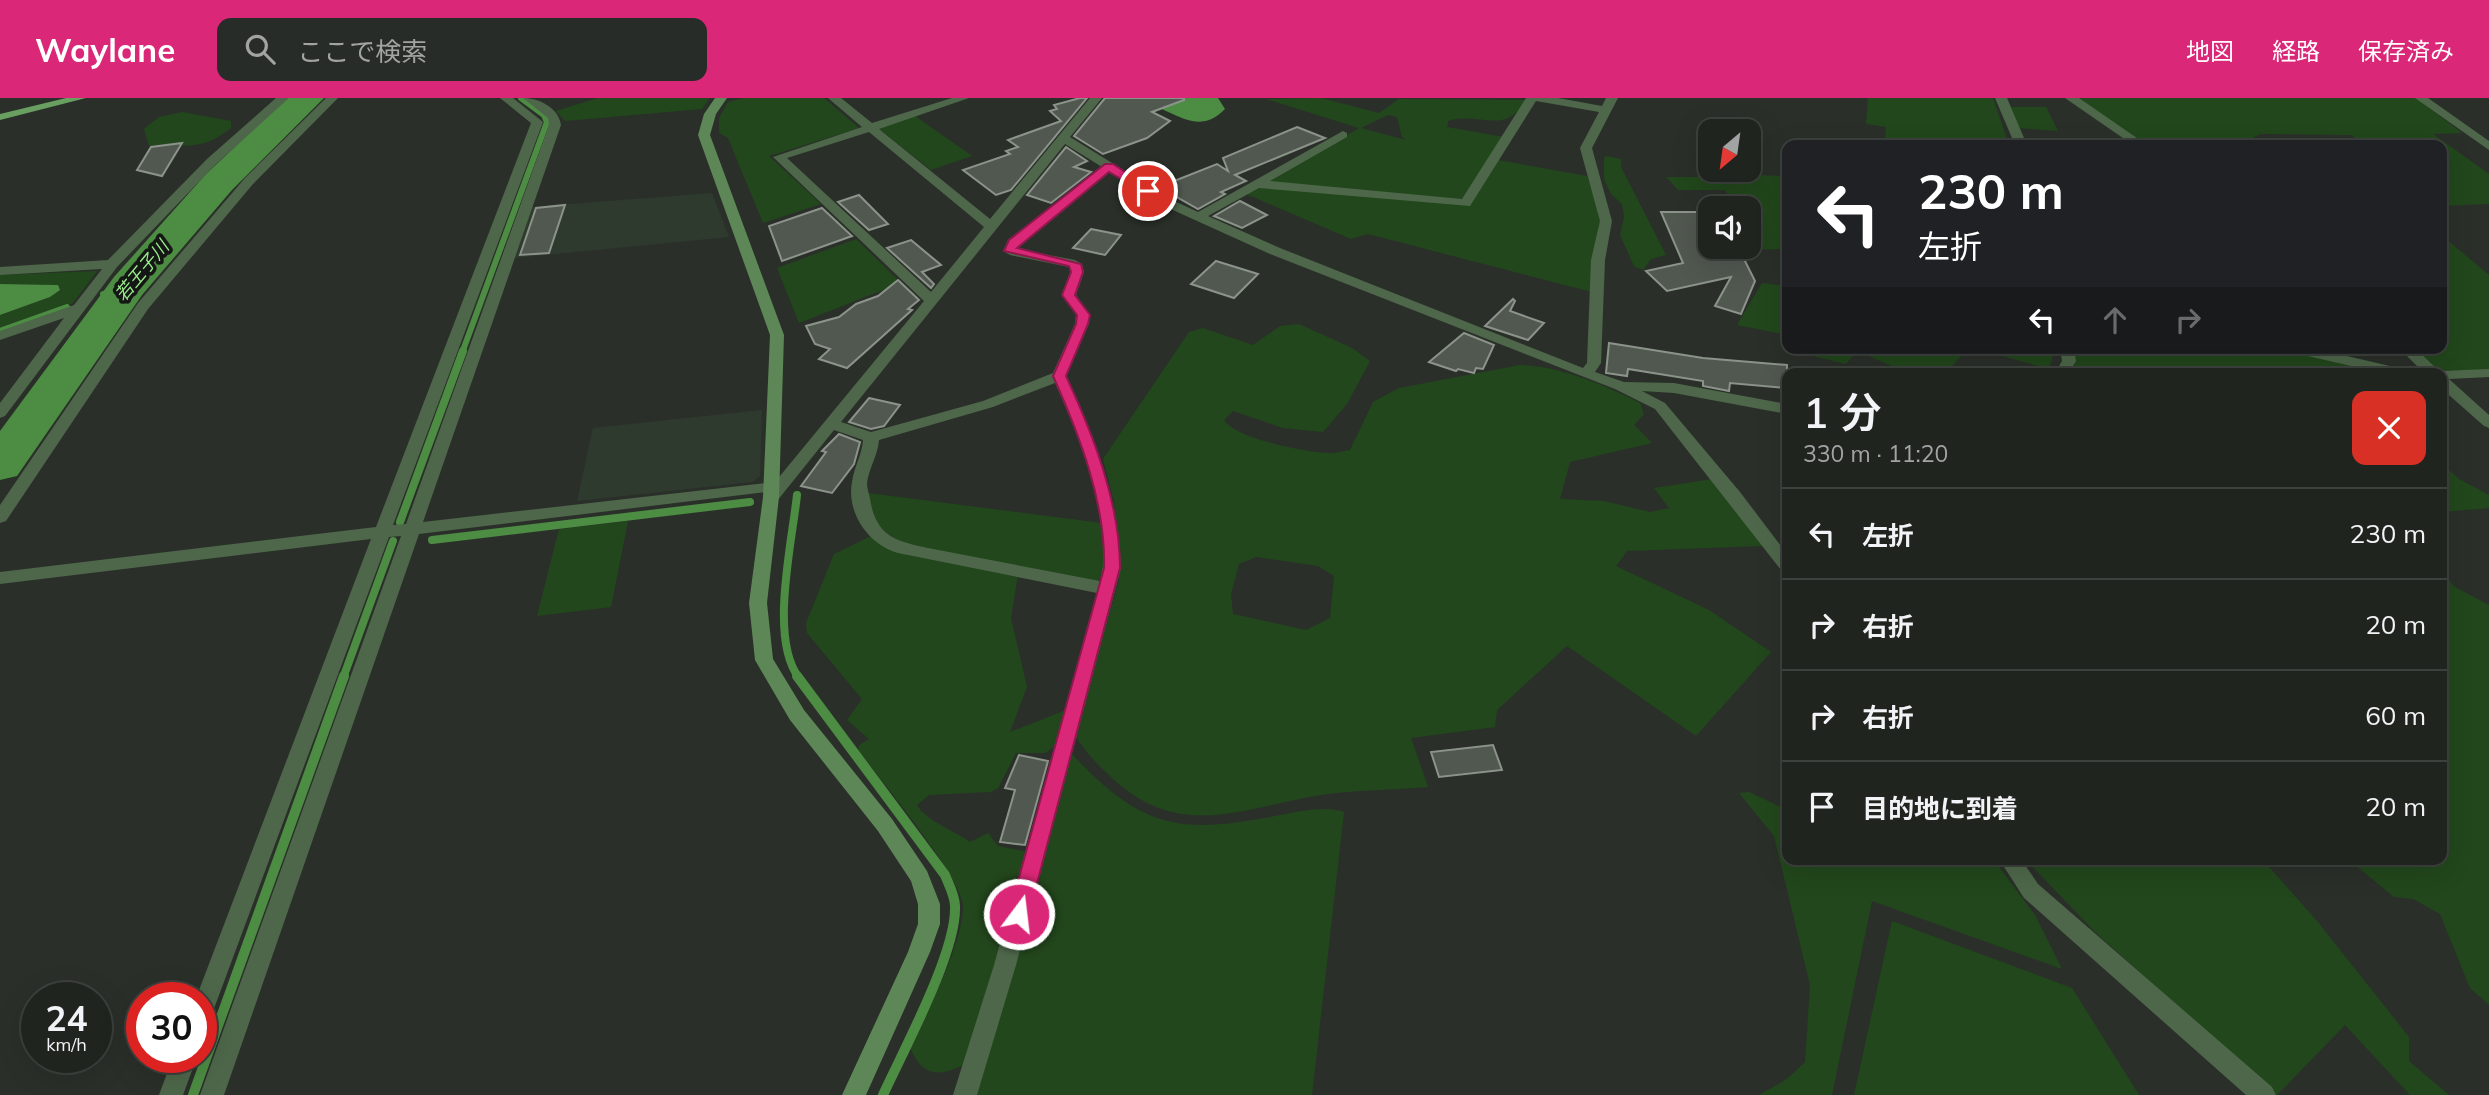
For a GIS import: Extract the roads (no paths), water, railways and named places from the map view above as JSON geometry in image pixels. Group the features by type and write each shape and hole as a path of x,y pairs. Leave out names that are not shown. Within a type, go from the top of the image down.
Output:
{"main road":[{"path":"0,108 39,98"},
{"path":"0,117 80,98"}],"street":[{"path":"0,413 112,264 211,162 283,98"},
{"path":"0,517 143,306 249,181 332,98"},
{"path":"213,982 537,122 506,98"},
{"path":"212,1095 415,528 555,125 554,117 530,98"},
{"path":"721,98 710,114 704,135 777,335 771,492 758,603 764,660 797,715 885,825 920,877 929,904 929,924 922,943 854,1095"},
{"path":"834,98 990,226"},
{"path":"932,301 779,156 963,98"},
{"path":"0,578 415,528 771,492 832,424 1062,137 1097,98"},
{"path":"1258,184 1466,202 1532,98"},
{"path":"1539,98 1609,104 1586,148 1606,221 1598,260 1594,363 1586,374"},
{"path":"2001,98 2019,140"},
{"path":"2071,98 2134,140"},
{"path":"2421,98 2489,146"},
{"path":"1198,217 1343,135"},
{"path":"1062,137 1168,203 1198,217 1275,251 1620,386 1660,406 1782,560"},
{"path":"832,424 871,437 988,404 1059,376 1082,324 1083,315 1069,295 1077,272 1075,264 1010,251 1013,243 1109,167"},
{"path":"0,271 112,264"},
{"path":"0,336 79,308"},
{"path":"2318,354 2381,368"},
{"path":"2412,354 2428,368"},
{"path":"2447,376 2489,373"},
{"path":"965,1095 1005,965 1112,568 1108,519 1081,424 1059,376"},
{"path":"2447,383 2489,423"},
{"path":"1620,386 1674,388 1782,408"},
{"path":"871,437 870,453 859,483 864,514 876,535 898,547 928,554 1105,588"},
{"path":"2012,865 2031,891 2264,1095"},
{"path":"171,1095 179,1073"}],"waterway":[{"name":"若王子川","path":"0,465 128,286 219,182 307,98"},
{"path":"462,353 547,122 544,115 521,98"},
{"path":"103,294 128,286"},
{"path":"0,331 67,307"},
{"path":"400,522 463,351"},
{"path":"797,495 784,616 785,640 790,661 799,678"},
{"path":"432,540 750,502"},
{"path":"343,678 393,541"},
{"path":"193,1095 344,676"},
{"path":"797,676 945,875 954,898 953,926 938,974 883,1095"}]}
